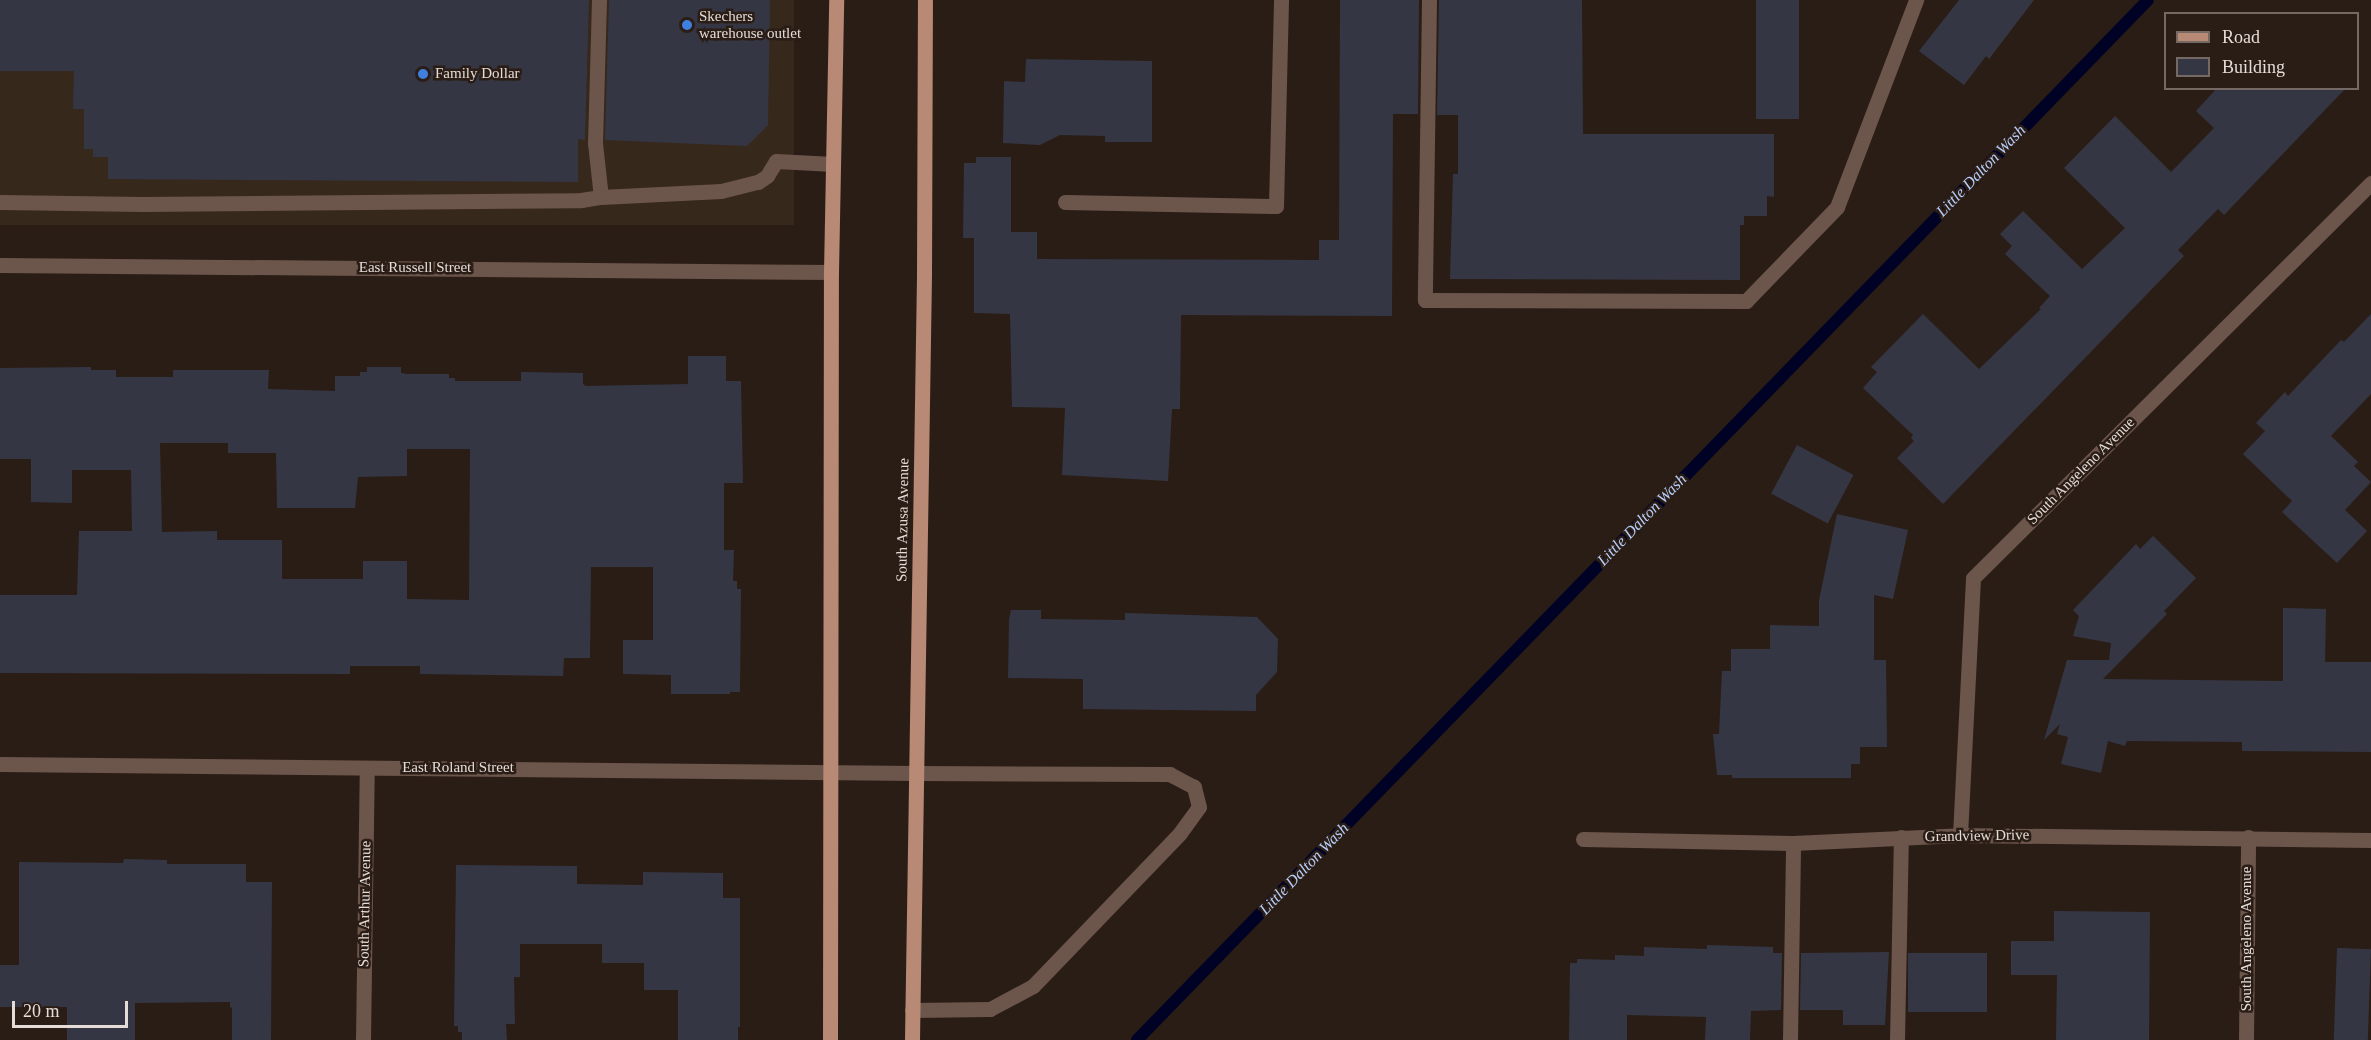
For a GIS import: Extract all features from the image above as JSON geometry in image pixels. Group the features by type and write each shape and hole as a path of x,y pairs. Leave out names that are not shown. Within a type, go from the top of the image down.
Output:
{"main road":[{"path":"830,1040 831,272 836,0"},
{"name":"South Azusa Avenue","path":"912,1040 924,273 925,0"}],"street":[{"path":"599,0 595,143 602,196"},
{"path":"1065,202 1276,206 1281,0"},
{"path":"1429,0 1425,300 1686,301 1746,301 1837,207 1916,0"},
{"path":"0,202 142,204 581,200 602,196 721,191 758,182 767,176 776,161 833,164"},
{"name":"South Angeleno Avenue","path":"1960,835 1973,578 2371,183"},
{"name":"East Russell Street","path":"0,265 831,272"},
{"name":"East Roland Street","path":"0,764 1170,774 1194,787 1198,807 1180,833 1033,986 990,1009 912,1010"},
{"name":"South Arthur Avenue","path":"363,1040 367,768"},
{"name":"Grandview Drive","path":"1583,839 1793,843 1960,835 2371,840"},
{"path":"1897,1040 1901,837"},
{"name":"South Angeleno Avenue","path":"2246,1040 2248,837"},
{"path":"1790,1040 1793,843"}],"shaded area":[{"path":"0,0 794,0 794,225 0,225"}],"building":[{"path":"0,0 589,0 585,140 578,139 578,182 108,179 108,157 93,157 93,149 84,149 84,109 73,109 74,71 0,71"},
{"path":"609,0 770,0 768,125 747,146 605,140"},
{"path":"1340,0 1419,0 1418,114 1393,114 1392,316 1181,315 1180,409 1172,409 1168,481 1062,475 1065,408 1012,407 1010,314 974,313 974,238 963,238 964,163 976,163 976,157 1011,157 1011,232 1037,232 1037,259 1319,260 1319,240 1339,240"},
{"path":"1439,0 1582,0 1583,134 1774,134 1774,197 1767,196 1767,216 1744,216 1744,225 1740,225 1740,280 1450,279 1453,174 1458,174 1458,115 1437,115"},
{"path":"1756,0 1799,0 1799,119 1756,119"},
{"path":"1959,0 2034,0 1989,59 1986,56 1964,85 1919,51"},
{"path":"1026,59 1152,61 1152,142 1105,142 1105,136 1060,135 1040,145 1003,143 1004,81 1025,82"},
{"path":"2215,90 2344,90 2224,215 2218,209 2178,250 2184,256 1943,504 1897,458 1914,441 1911,438 1913,435 1863,388 1877,372 1871,367 1923,314 1979,369 2041,309 2039,308 2050,296 2005,254 2012,246 2000,234 2023,211 2082,269 2125,228 2064,168 2115,116 2171,172 2214,128 2196,111"},
{"path":"2371,314 2371,394 2331,436 2358,462 2354,466 2371,482 2345,510 2367,531 2337,563 2282,512 2292,501 2243,454 2265,431 2256,423 2285,392 2288,396 2341,340 2344,342"},
{"path":"688,356 726,356 726,381 741,381 743,483 724,483 724,550 734,550 733,581 737,581 737,589 741,589 740,692 671,694 671,675 623,674 623,640 653,640 653,567 591,567 590,658 564,658 563,676 420,674 420,666 350,666 350,674 0,673 0,595 77,595 79,531 132,531 131,470 72,470 72,503 31,502 31,459 0,459 0,368 91,367 91,370 116,370 116,377 173,377 173,370 269,370 268,389 335,391 335,376 360,376 360,372 367,372 367,367 401,367 401,373 407,374 449,374 449,378 455,378 455,381 521,381 521,372 583,373 583,384 586,386 688,384","holes":["160,443 228,443 228,453 276,453 277,508 355,508 358,477 407,476 407,449 470,449 469,600 407,599 407,561 363,561 363,579 282,579 282,540 217,540 217,531 162,532"]},
{"path":"1797,445 1854,475 1828,524 1771,494"},
{"path":"1837,514 1908,530 1893,599 1874,595 1874,660 1886,660 1887,747 1860,747 1860,764 1851,764 1851,778 1732,778 1732,775 1717,775 1713,734 1719,734 1722,671 1731,671 1731,649 1770,649 1770,625 1819,626 1819,600"},
{"path":"2153,536 2196,578 2164,611 2167,614 2103,679 2283,681 2283,608 2326,609 2325,662 2371,662 2371,752 2242,751 2242,742 2127,741 2125,746 2108,741 2101,773 2061,764 2068,737 2057,734 2060,724 2044,740 2067,660 2109,660 2111,643 2073,636 2079,616 2073,610 2136,544 2140,549"},
{"path":"1011,610 1041,610 1041,619 1125,620 1125,613 1257,617 1278,639 1277,672 1256,695 1256,711 1083,709 1083,679 1008,678"},
{"path":"124,859 167,860 167,864 246,864 246,882 272,882 271,1040 232,1040 230,1002 135,1003 135,1040 67,1040 67,1007 0,1007 0,965 19,965 19,862 123,863"},
{"path":"456,865 577,866 577,884 643,885 643,872 723,873 723,898 740,898 740,1027 738,1027 738,1040 678,1040 678,990 644,990 644,963 602,963 602,944 520,944 520,977 514,977 515,1024 506,1024 507,1040 462,1040 462,1032 458,1032 458,1026 454,1026"},
{"path":"2054,911 2150,912 2149,1040 2056,1040 2057,975 2011,975 2011,941 2054,941"},
{"path":"1707,945 1773,947 1773,953 1782,953 1781,1010 1751,1011 1750,1040 1705,1040 1706,1017 1627,1015 1627,1040 1569,1040 1570,963 1577,963 1577,959 1615,960 1615,955 1644,956 1644,947 1707,949"},
{"path":"2337,948 2371,949 2368,1040 2334,1040"},
{"path":"1889,952 1885,1025 1843,1025 1843,1010 1800,1010 1801,953"},
{"path":"1908,953 1987,953 1987,1012 1908,1012"}],"waterway":[{"name":"Little Dalton Wash","path":"1137,1040 2148,0"}],"place":[{"name":"Skechers warehouse outlet","path":"687,25"},
{"name":"Family Dollar","path":"423,74"}]}
